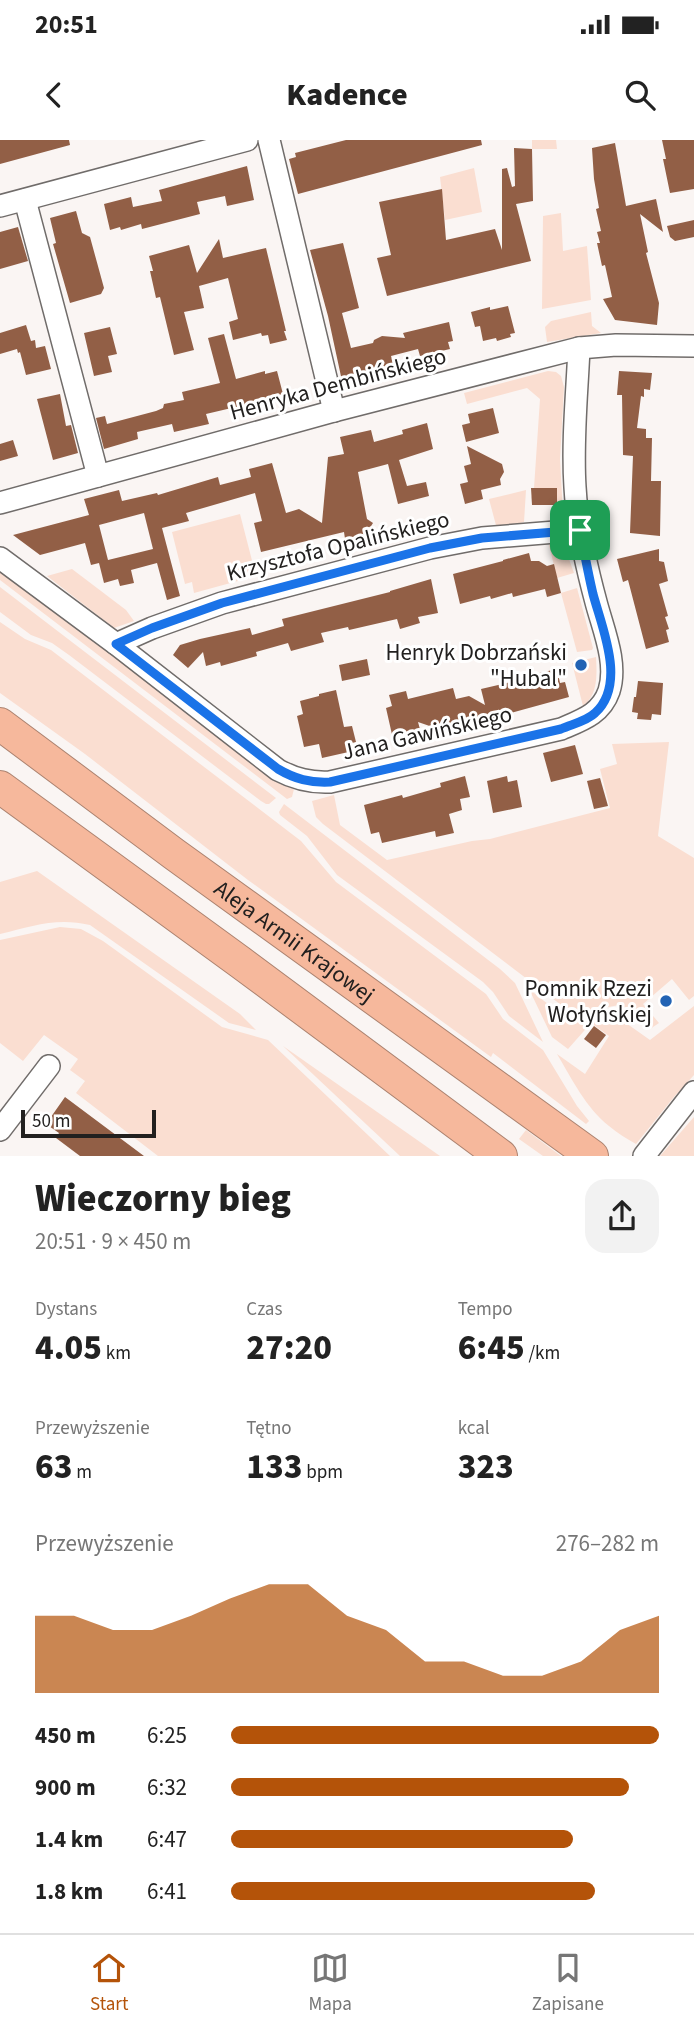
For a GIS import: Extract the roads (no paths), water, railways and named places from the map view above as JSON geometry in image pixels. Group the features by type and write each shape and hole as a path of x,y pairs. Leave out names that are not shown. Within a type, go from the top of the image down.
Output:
{"highway":[{"name":"Aleja Armii Krajowej","path":"0,724 592,1156"},
{"path":"0,787 501,1156"}],"street":[{"path":"0,206 247,140"},
{"path":"269,140 334,411"},
{"path":"25,200 98,476"},
{"name":"Henryka Dembińskiego","path":"0,503 334,411 579,348 616,345 694,346"},
{"name":"Jana Gawińskiego","path":"116,644 278,769 304,781 330,782 561,729 595,713 611,682 611,659 580,530 575,489 574,446 579,348"},
{"name":"Krzysztofa Opalińskiego","path":"116,644 222,603 430,548 482,538 580,530"},
{"path":"0,558 116,644"},
{"path":"0,1130 48,1066"},
{"path":"644,1156 694,1092"}],"place":[{"name":"Henryk Dobrzański \"Hubal\"","path":"581,665"},
{"name":"Pomnik Rzezi Wołyńskiej","path":"666,1001"}]}
